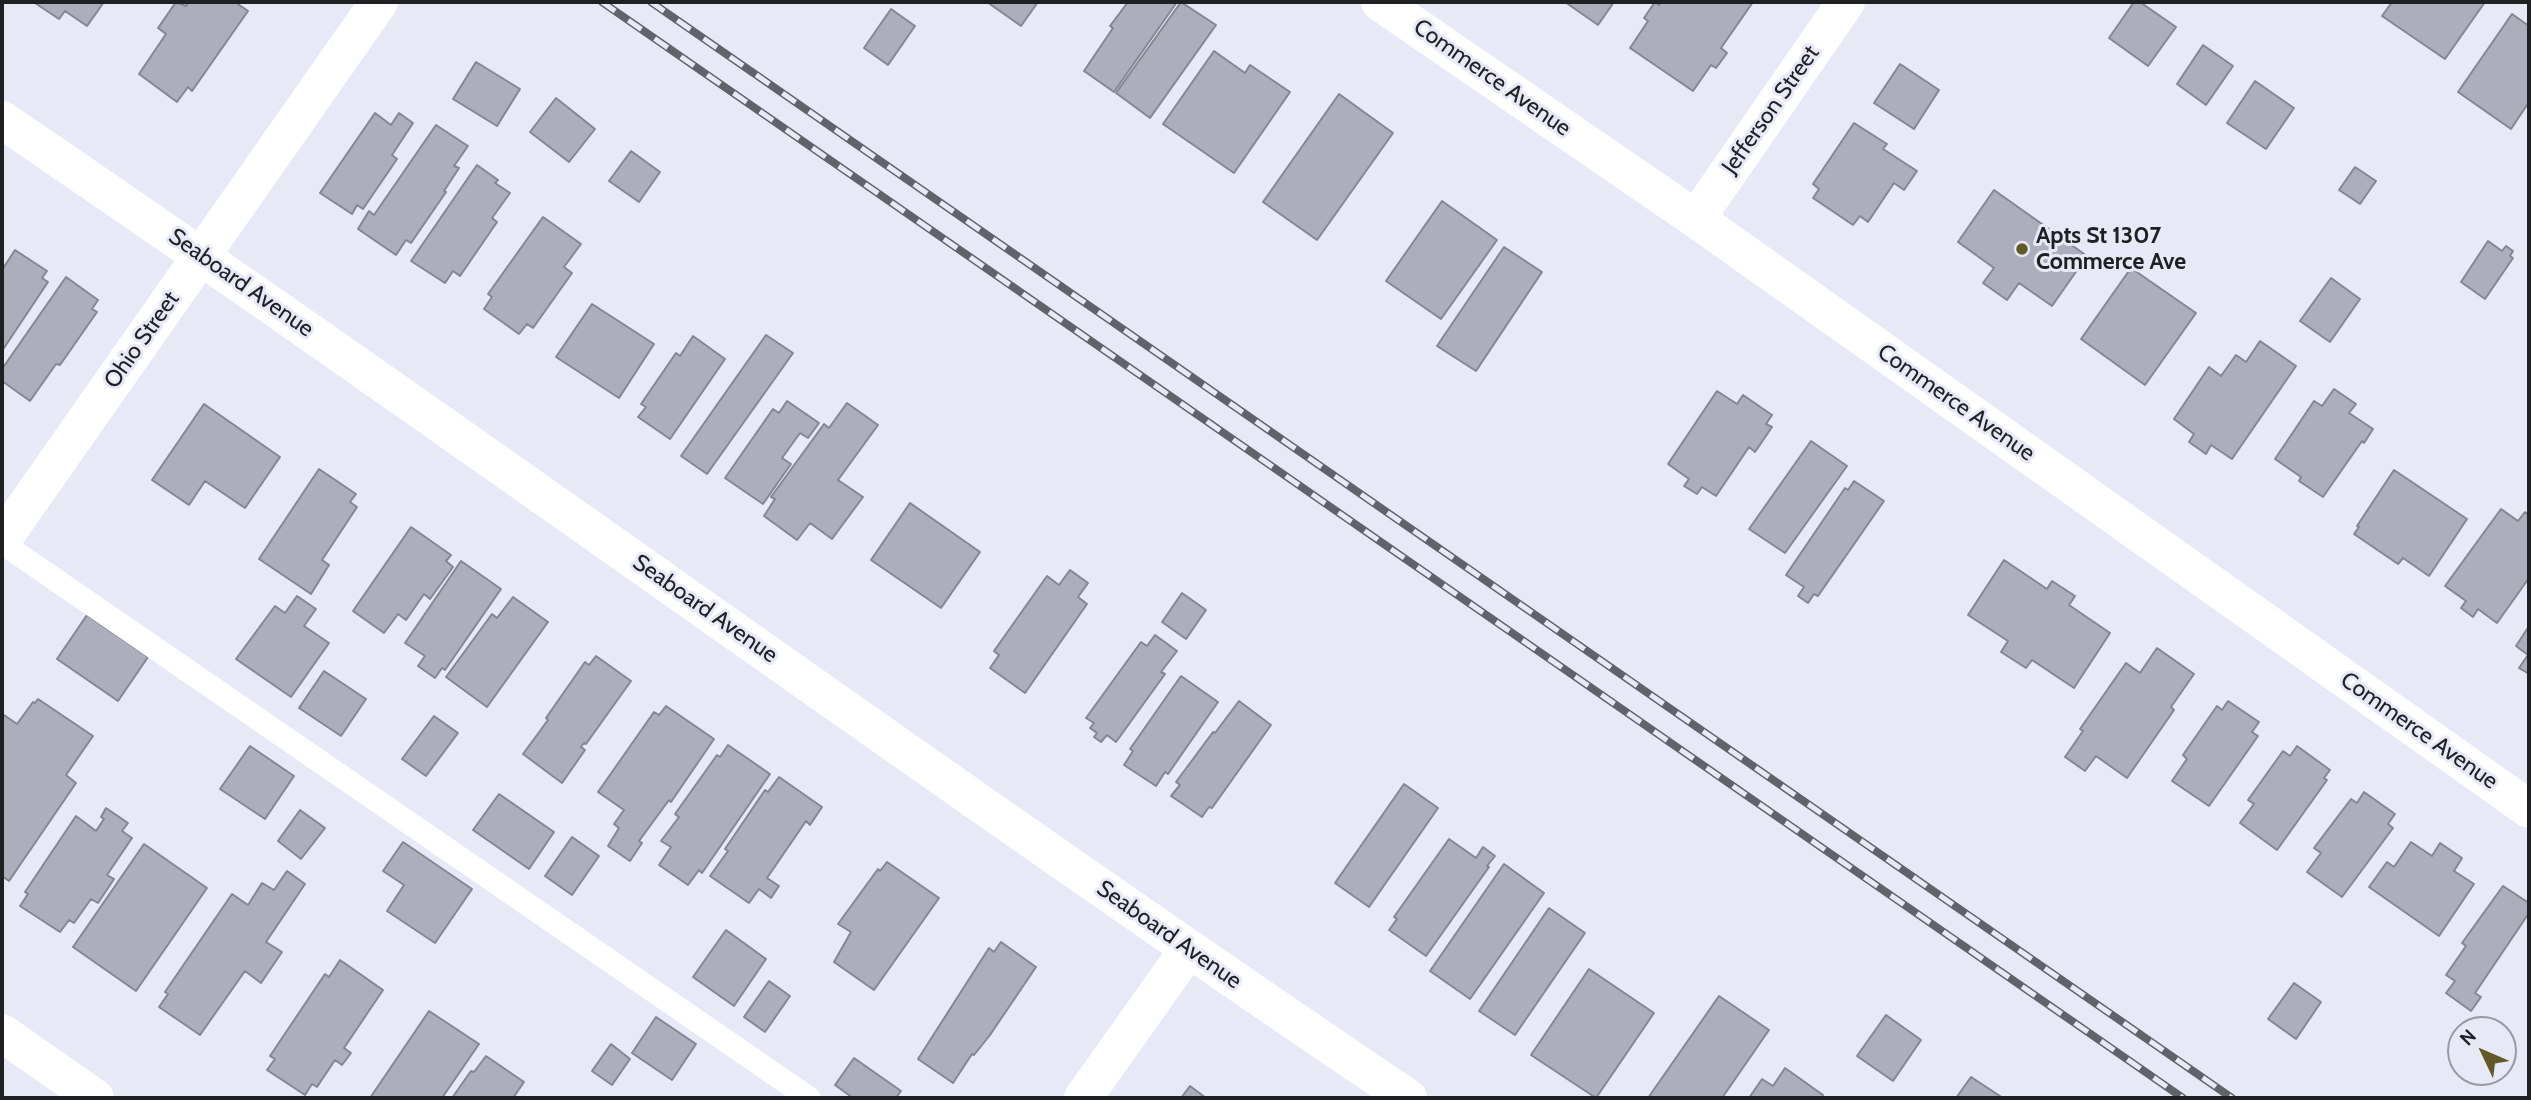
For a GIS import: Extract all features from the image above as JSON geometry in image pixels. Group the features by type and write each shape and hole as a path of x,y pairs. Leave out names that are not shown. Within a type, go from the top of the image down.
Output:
{"street":[{"name":"Ohio Street","path":"2,541 379,2"},
{"name":"Commerce Avenue","path":"1380,2 1696,219 2529,809"},
{"name":"Jefferson Street","path":"1696,219 1846,2"},
{"name":"Seaboard Avenue","path":"2,120 201,255 1188,950 1408,1098"},
{"path":"1083,1098 1188,950"},
{"path":"2,1033 95,1098"}],"lane":[{"path":"2,541 809,1098"}],"building":[{"path":"104,2 87,26 65,11 59,19 35,3"},
{"path":"176,2 186,6 189,2 235,2 248,11 192,91 188,87 177,102 139,74 166,34 158,28"},
{"path":"987,2 1038,2 1021,26"},
{"path":"1128,2 1177,2 1114,92 1084,71 1113,28 1110,26"},
{"path":"1181,2 1216,25 1150,118 1116,93"},
{"path":"1565,2 1614,2 1598,25"},
{"path":"1655,2 1659,5 1661,2 1753,2 1721,48 1727,53 1716,68 1711,65 1693,91 1630,48 1648,21 1644,18"},
{"path":"2134,2 2140,2 2176,27 2148,66 2109,38"},
{"path":"2392,2 2485,2 2445,59 2382,16"},
{"path":"891,9 915,26 888,65 864,48"},
{"path":"2512,14 2529,26 2529,102 2511,129 2458,92"},
{"path":"2203,45 2233,66 2206,105 2177,84"},
{"path":"1214,51 1245,73 1250,65 1290,92 1234,173 1163,124"},
{"path":"476,62 520,89 497,126 453,99"},
{"path":"1900,64 1939,90 1914,129 1874,103"},
{"path":"2255,81 2294,108 2266,149 2227,123"},
{"path":"1339,94 1393,133 1317,240 1263,202"},
{"path":"556,98 595,129 569,162 530,132"},
{"path":"375,113 391,125 399,113 413,123 392,155 397,159 363,209 357,205 352,214 320,193"},
{"path":"1854,123 1887,144 1883,149 1917,171 1904,190 1894,183 1868,222 1860,216 1853,225 1813,198 1819,189 1813,184"},
{"path":"436,125 468,146 454,166 459,168 444,191 446,192 411,243 406,240 396,255 358,229 369,211 374,215"},
{"path":"631,151 660,172 639,202 609,181"},
{"path":"477,165 498,180 495,183 510,193 492,218 497,222 460,276 453,271 445,283 411,261"},
{"path":"2355,167 2376,181 2360,204 2339,190"},
{"name":"Apts St 1307 Commerce Ave","path":"1994,190 2087,256 2052,306 2019,283 2007,300 1983,283 1994,268 1958,242"},
{"path":"1442,201 1497,240 1441,319 1386,281"},
{"path":"543,217 581,244 564,267 572,273 533,328 527,324 519,334 484,309 492,297 488,294"},
{"path":"2488,241 2502,251 2506,246 2513,251 2510,256 2513,258 2485,299 2461,282"},
{"path":"1504,247 1542,272 1476,371 1437,346"},
{"path":"15,250 47,271 42,278 48,282 2,351 2,270"},
{"path":"2131,268 2196,313 2145,385 2081,339"},
{"path":"66,277 98,300 92,309 97,312 60,365 56,364 30,401 2,381 2,369"},
{"path":"2331,278 2360,299 2330,342 2300,321"},
{"path":"592,304 654,344 619,398 556,357"},
{"path":"766,335 793,353 707,474 681,456"},
{"path":"693,336 725,359 670,439 638,417 646,407 641,404 676,353 680,356"},
{"path":"2260,341 2296,366 2232,459 2211,445 2206,454 2189,442 2194,434 2174,419 2209,367 2221,376 2236,355 2246,362"},
{"path":"2334,389 2356,404 2349,413 2373,429 2323,497 2299,481 2301,477 2275,459 2314,401 2322,406"},
{"path":"1717,391 1737,404 1743,395 1772,415 1766,424 1772,427 1755,452 1749,447 1716,496 1702,487 1697,494 1684,486 1689,479 1668,464"},
{"path":"787,401 819,423 808,438 800,433 782,458 791,464 763,504 725,478 773,409 779,413"},
{"path":"847,403 878,425 838,480 863,497 832,539 810,523 797,540 764,516 775,499 771,497 824,424 829,428"},
{"path":"204,404 280,457 245,508 205,481 189,505 152,480"},
{"path":"1811,441 1847,466 1785,553 1749,529"},
{"path":"319,469 356,494 350,502 357,507 322,560 329,565 311,594 259,559"},
{"path":"2394,470 2467,519 2429,576 2403,558 2398,564 2354,534"},
{"path":"1854,481 1884,501 1818,596 1814,594 1808,603 1798,596 1804,587 1786,575 1845,488 1848,490"},
{"path":"910,503 980,552 941,608 871,560"},
{"path":"2501,509 2518,521 2525,512 2529,515 2529,578 2497,623 2478,609 2473,617 2461,608 2466,601 2445,586"},
{"path":"411,527 451,555 446,561 453,567 430,599 424,594 406,620 398,614 384,633 353,611"},
{"path":"2004,560 2047,589 2052,581 2075,596 2069,605 2110,633 2074,688 2032,660 2026,668 2001,652 2008,641 1968,615"},
{"path":"461,561 501,589 445,670 442,668 435,678 418,666 425,656 405,643"},
{"path":"1070,570 1088,583 1078,597 1087,604 1025,693 990,668 999,655 994,651 1047,576 1059,585"},
{"path":"1182,593 1206,610 1186,639 1162,622"},
{"path":"297,596 316,609 304,626 329,643 291,697 236,659 275,606 285,613"},
{"path":"513,597 548,622 487,707 446,677 492,614 497,618"},
{"path":"87,615 148,657 118,701 57,659"},
{"path":"2529,626 2529,674 2519,668 2528,655 2516,646"},
{"path":"1155,635 1177,651 1161,672 1165,674 1116,742 1107,735 1101,742 1094,737 1097,733 1090,728 1094,723 1086,718 1141,642 1147,646"},
{"path":"2157,648 2194,674 2171,707 2174,710 2127,778 2096,756 2085,771 2065,757 2083,731 2080,729 2126,663 2140,673"},
{"path":"596,656 631,681 586,744 581,747 585,750 562,783 523,754 585,662 589,665"},
{"path":"324,671 366,699 341,736 299,708"},
{"path":"1181,676 1218,702 1168,774 1165,772 1156,786 1124,765 1133,751 1130,749"},
{"path":"38,699 93,736 66,775 76,783 9,881 2,876 2,718 4,715 17,724"},
{"path":"1239,701 1271,725 1212,808 1209,807 1202,817 1171,796 1180,785 1176,782"},
{"path":"2228,701 2259,722 2252,732 2258,736 2209,806 2172,781 2187,759 2183,755 2217,706 2222,710"},
{"path":"666,706 714,739 671,802 669,800 639,841 642,843 630,861 608,846 619,828 614,824 624,810 598,792 654,712 659,715"},
{"path":"434,716 458,733 426,776 402,759"},
{"path":"728,745 770,774 702,873 699,870 688,885 659,865 671,847 661,841 679,817 675,814 717,755 720,757"},
{"path":"250,746 294,776 265,819 220,789"},
{"path":"2297,746 2330,770 2324,778 2327,780 2277,850 2240,823 2254,804 2248,800 2283,751 2290,756"},
{"path":"779,777 822,807 810,825 806,821 767,878 779,886 771,898 759,889 749,903 710,876 765,790 768,792"},
{"path":"1404,784 1438,808 1369,907 1335,883"},
{"path":"2364,792 2395,814 2388,824 2393,828 2342,897 2307,872 2321,853 2314,848 2351,799 2357,803"},
{"path":"499,794 554,832 529,869 473,830"},
{"path":"106,808 128,823 122,831 132,838 107,875 114,879 98,903 91,899 74,923 69,920 60,932 20,906 28,894 25,892 76,816 96,831 104,819 101,817"},
{"path":"300,810 325,828 301,859 278,841"},
{"path":"572,837 599,856 572,895 545,876"},
{"path":"1449,839 1476,858 1483,847 1495,856 1426,956 1389,930 1397,919 1394,917"},
{"path":"403,842 472,889 435,943 387,911 404,885 383,871"},
{"path":"2411,842 2432,856 2440,843 2462,858 2454,871 2474,884 2439,936 2369,887 2387,862 2394,867"},
{"path":"144,844 207,888 136,991 73,947"},
{"path":"887,862 939,898 874,990 834,962 851,932 838,924 878,869 880,871"},
{"path":"1504,864 1544,893 1470,999 1430,971"},
{"path":"287,871 305,884 266,942 282,952 261,983 245,971 200,1035 159,1007 168,994 165,992 232,894 248,905 262,883 274,890"},
{"path":"2503,886 2529,903 2529,913 2475,993 2481,997 2471,1011 2446,993 2455,981 2446,975 2466,946 2462,943"},
{"path":"1549,908 1585,933 1515,1035 1479,1011"},
{"path":"726,930 766,959 734,1006 693,977"},
{"path":"1001,942 1036,967 990,1035 974,1055 972,1054 953,1083 918,1059 989,948 994,952"},
{"path":"340,960 383,990 344,1048 351,1053 342,1065 335,1060 317,1087 312,1084 305,1095 267,1070 275,1059 270,1056 325,974 329,977"},
{"path":"1589,969 1654,1013 1596,1098 1531,1055"},
{"path":"769,981 790,996 765,1032 744,1017"},
{"path":"2294,983 2321,1002 2296,1039 2268,1019"},
{"path":"1719,996 1769,1030 1722,1098 1648,1098"},
{"path":"429,1011 479,1044 442,1098 370,1098"},
{"path":"1886,1015 1921,1040 1893,1081 1857,1056"},
{"path":"656,1017 696,1044 672,1080 632,1053"},
{"path":"611,1044 630,1059 612,1085 592,1071"},
{"path":"486,1056 524,1082 513,1098 452,1098 471,1071 474,1072"},
{"path":"854,1058 901,1091 896,1098 853,1098 835,1085"},
{"path":"1785,1068 1823,1095 1821,1098 1749,1098 1762,1079 1773,1086"},
{"path":"1971,1077 2003,1098 1956,1098"},
{"path":"1190,1086 1206,1098 1181,1098"}],"railway":[{"path":"602,2 2183,1098"},
{"path":"651,2 2232,1098"}],"place":[{"name":"Apts St 1307 Commerce Ave","path":"2022,249"}]}
